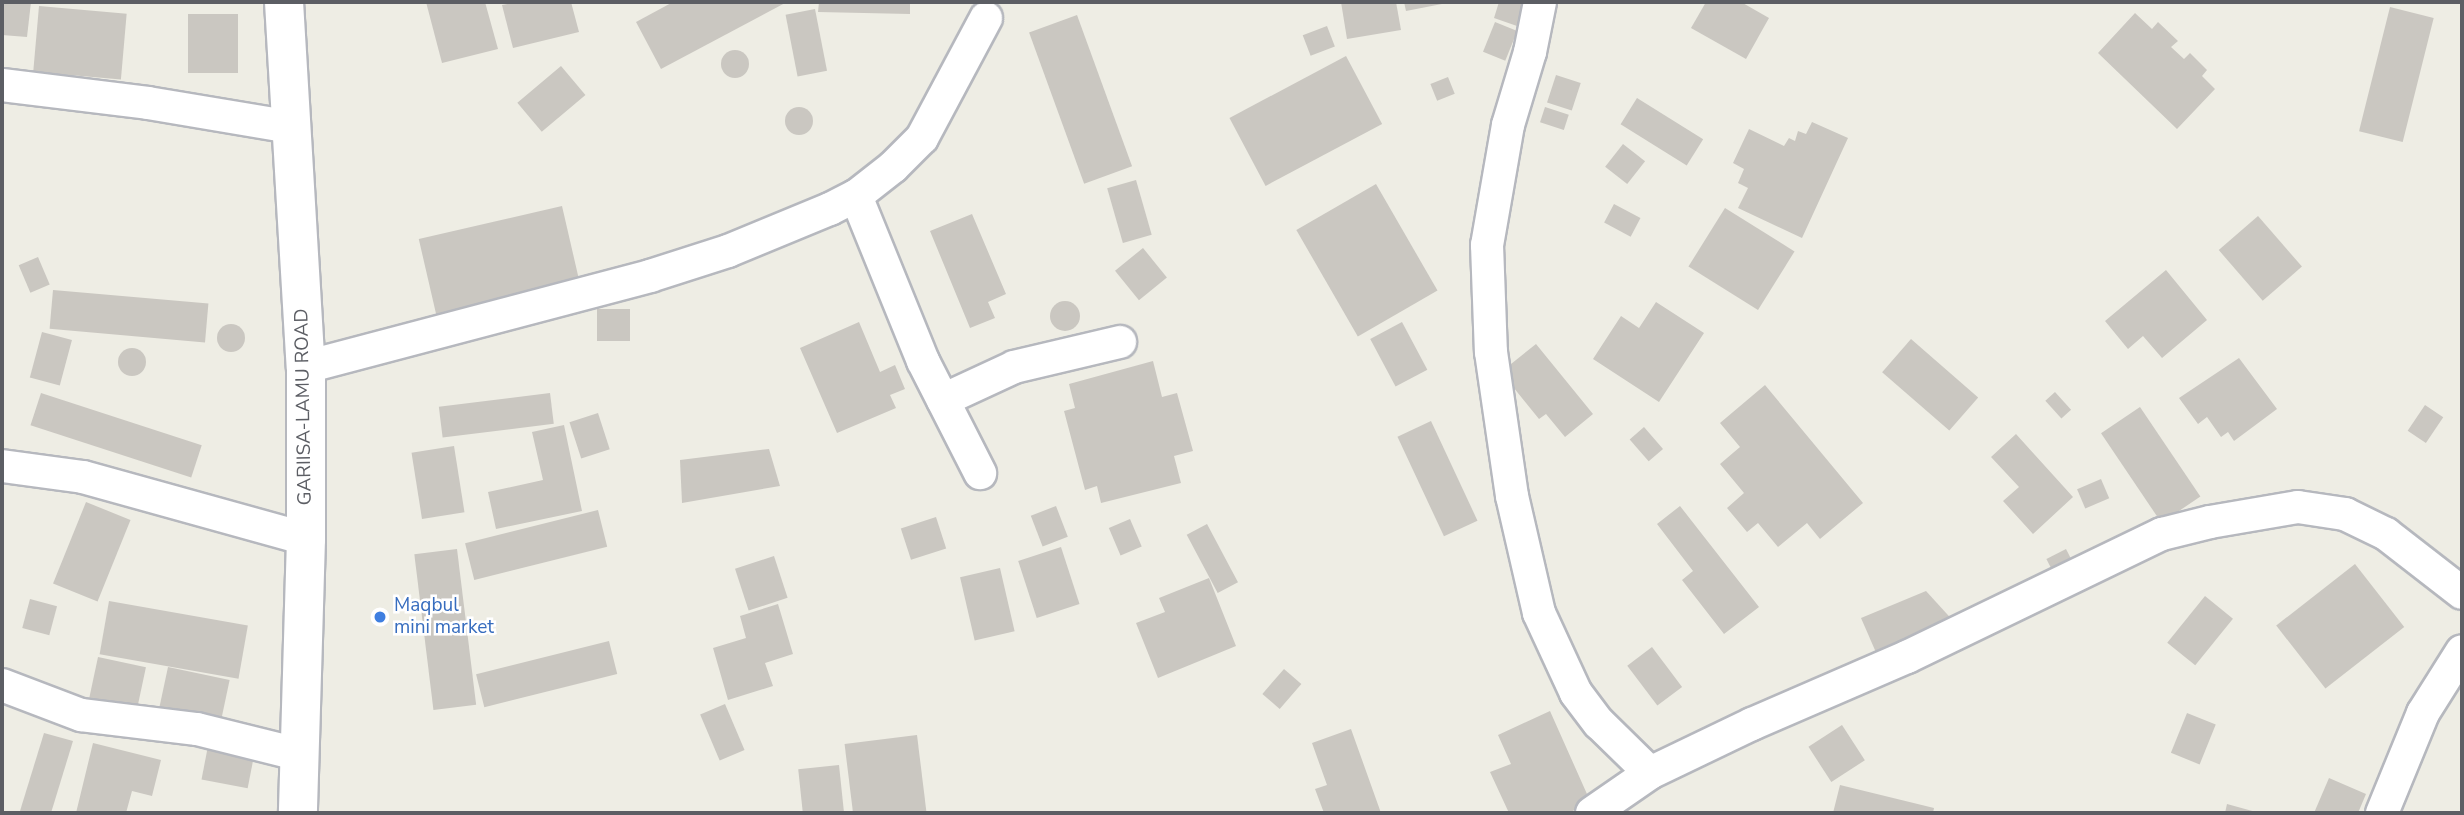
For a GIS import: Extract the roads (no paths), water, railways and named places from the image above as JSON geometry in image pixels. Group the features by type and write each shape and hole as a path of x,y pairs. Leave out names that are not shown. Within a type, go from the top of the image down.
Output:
{"street":[{"name":"GARIISA-LAMU ROAD","path":"284,2 306,367 306,539 298,813"},
{"path":"1540,2 1530,52 1508,125 1487,245 1491,352 1512,496 1539,613 1576,693 1599,723 1650,773"},
{"path":"306,367 650,276 727,251 856,196 893,167 922,138 986,18"},
{"path":"2,85 148,103 292,127"},
{"path":"856,196 923,361 980,473"},
{"path":"943,400 1014,367 1120,342"},
{"path":"2,466 83,477 306,539"},
{"path":"1592,813 1650,773 1752,724 1907,657 2162,534 2210,522 2298,507 2345,514 2386,534 2462,593"},
{"path":"2382,813 2423,713 2462,651"},
{"path":"2,685 81,715 197,729 301,755"}],"place":[{"name":"Maqbul mini market","path":"380,617"}]}
